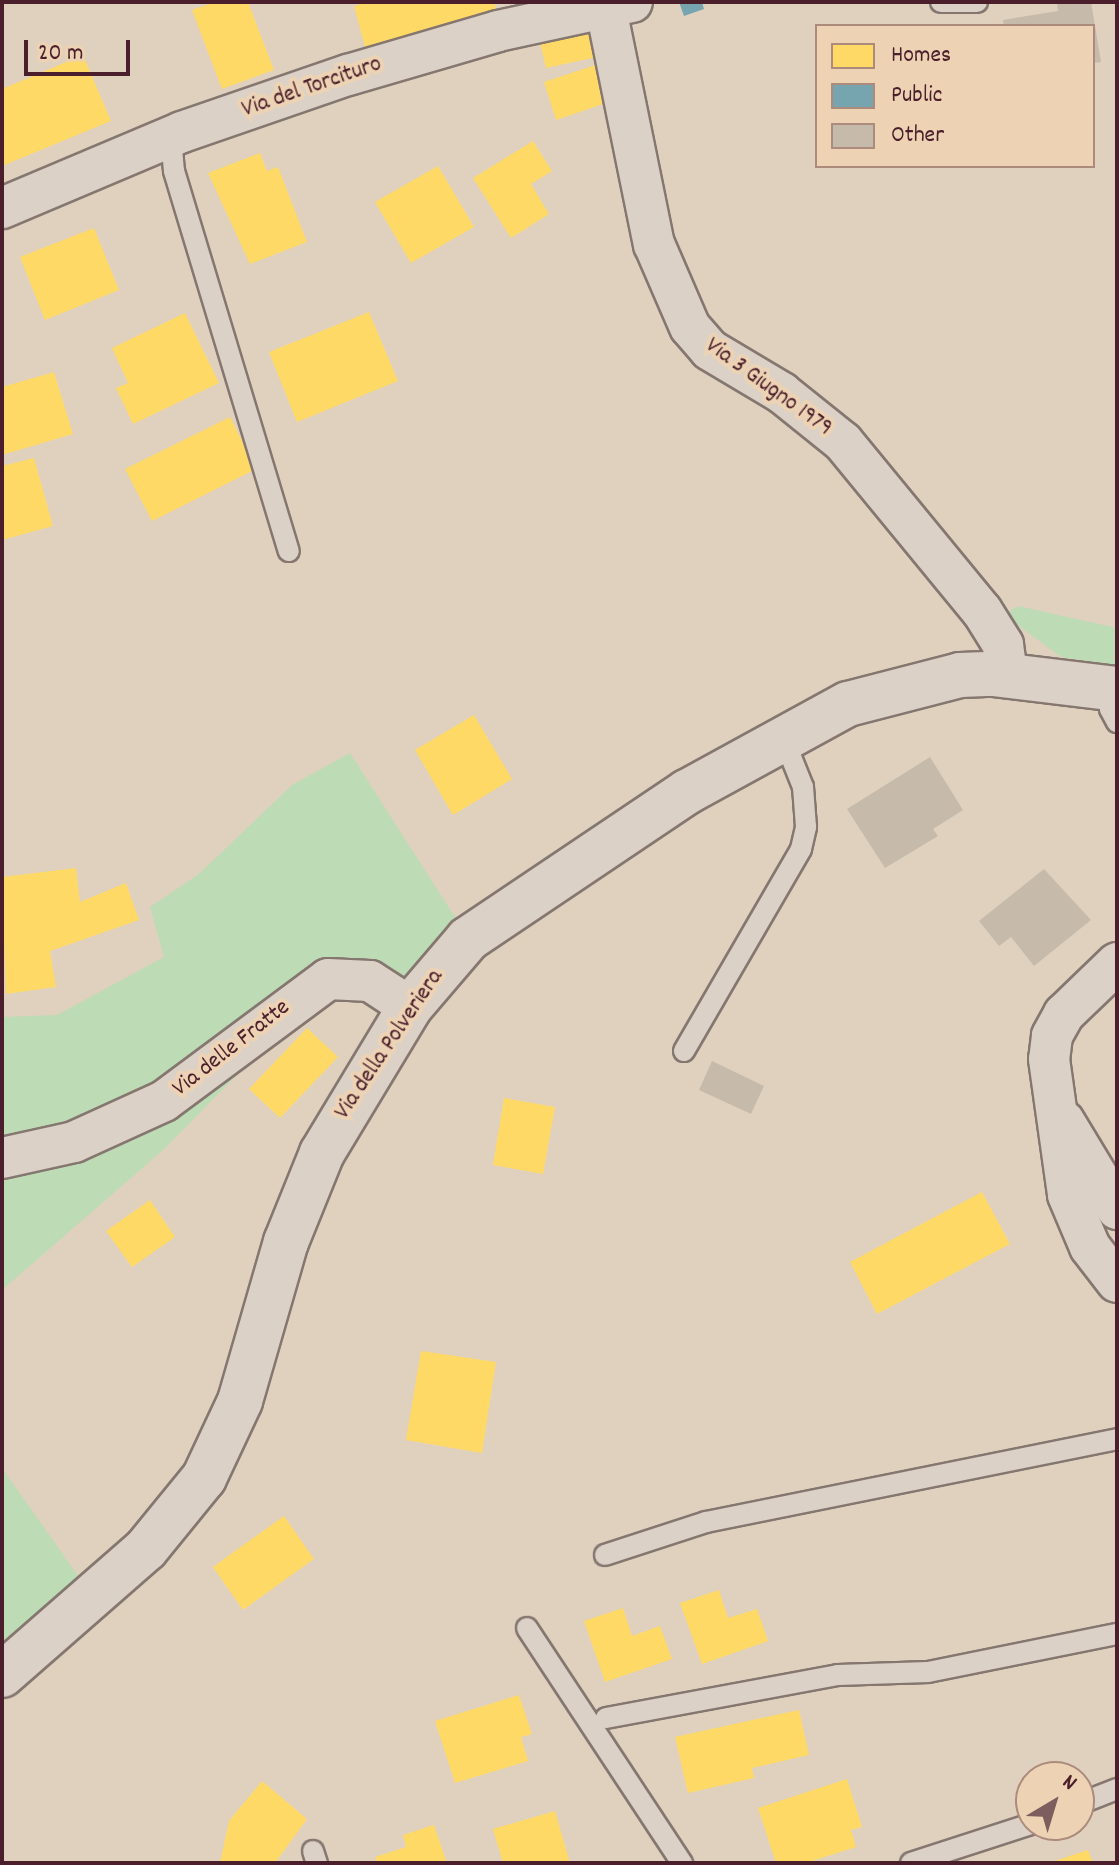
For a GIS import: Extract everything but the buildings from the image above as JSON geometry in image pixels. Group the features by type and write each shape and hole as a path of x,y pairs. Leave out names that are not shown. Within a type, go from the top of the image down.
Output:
{"main road":[{"name":"Via della Polveriera","path":"2,1675 135,1560 204,1478 240,1401 306,1189 341,1118 410,1007 450,957 488,924 687,792 783,737 892,689 960,675 1007,675 1115,700"}],"street":[{"name":"Via del Torcituro","path":"2,208 171,137 387,63 498,31 620,6"},
{"name":"Via 3 Giugno 1979","path":"620,6 654,244 690,327 710,350 782,393 843,442 982,611 1003,645 1007,675"},
{"path":"1117,963 1064,1014 1052,1036 1049,1059 1068,1195 1090,1247 1117,1282"},
{"name":"Via delle Fratte","path":"2,1158 74,1142 164,1101 328,979 370,981 410,1007"},
{"path":"1049,1059 1063,1118 1117,1209"}],"lane":[{"path":"941,2 977,2"},
{"path":"171,137 174,171 289,551"},
{"path":"684,1051 801,849 806,827 803,787 783,737"},
{"path":"605,1555 706,1522 1117,1439"},
{"path":"527,1628 682,1863"},
{"path":"606,1718 838,1675 928,1672 1117,1634"},
{"path":"1095,1798 1117,1789"},
{"path":"911,1863 1015,1829"}],"green space":[{"path":"1018,606 1117,628 1117,665 1061,657 1004,615"},
{"path":"350,753 462,928 410,984 347,963 162,1151 2,1290 2,1017 57,1015 164,957 150,907 199,874 292,785"},
{"path":"2,1468 81,1580 2,1651"}]}
